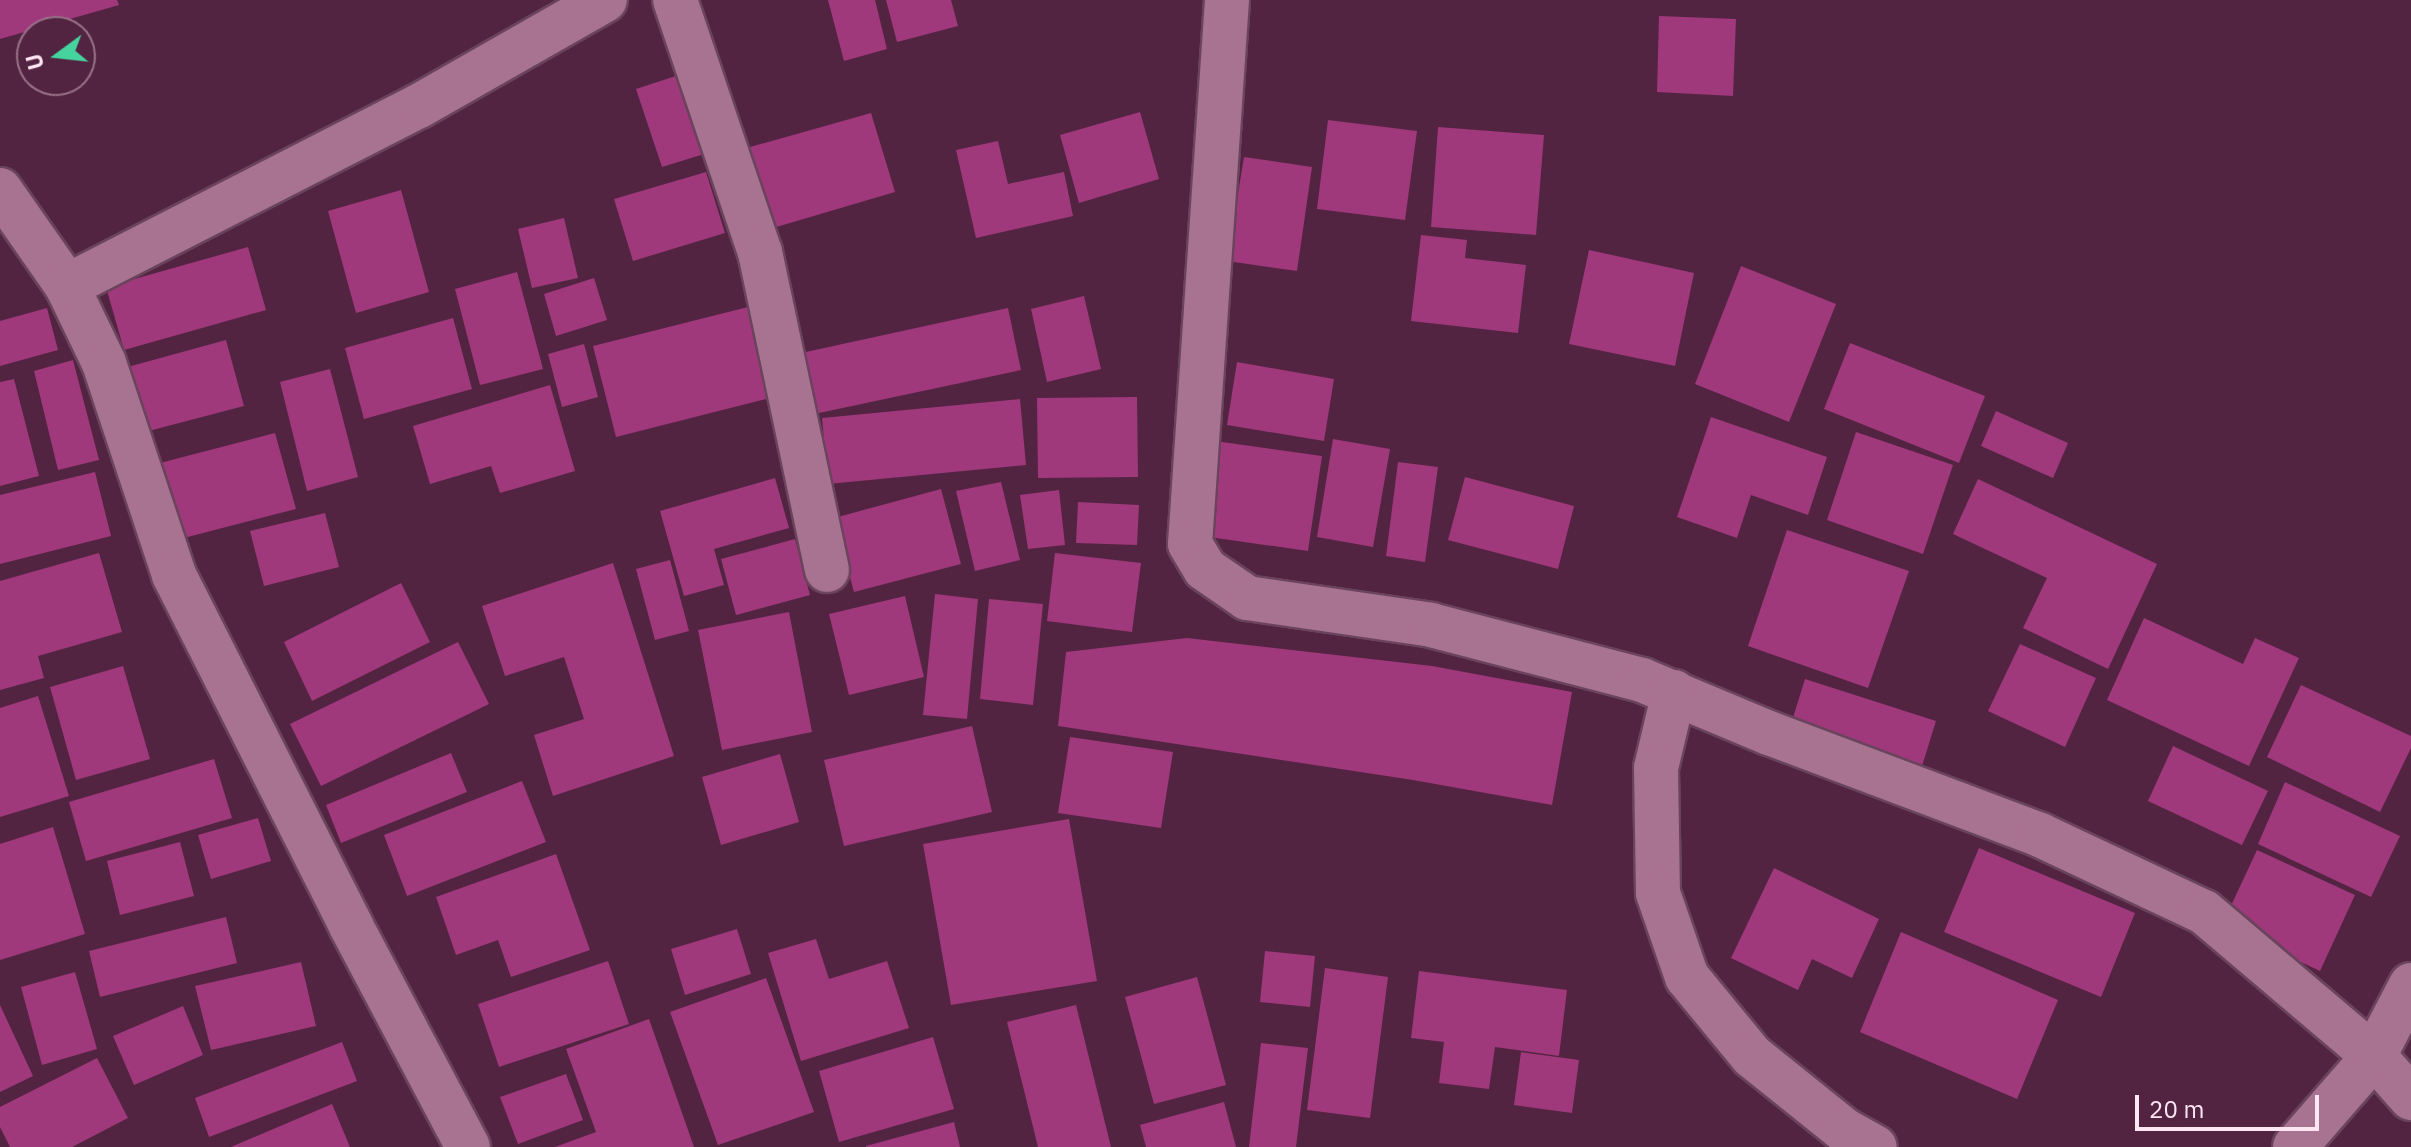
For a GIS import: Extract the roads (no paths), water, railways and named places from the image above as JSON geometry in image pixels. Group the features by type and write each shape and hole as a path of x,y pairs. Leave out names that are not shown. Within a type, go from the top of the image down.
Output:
{"street":[{"path":"67,286 419,106 605,0"},
{"path":"675,0 760,252 827,570"},
{"path":"1227,0 1190,544 1205,569 1247,598 1431,625 1642,680 1769,733 2040,835 2204,912 2374,1056 2411,1098"},
{"path":"0,190 67,286 104,363 174,575 351,926 468,1147"},
{"path":"1674,692 1656,768 1658,893 1687,977 1752,1056 1844,1130 1875,1147"},
{"path":"2295,1147 2374,1056 2411,985"}]}
